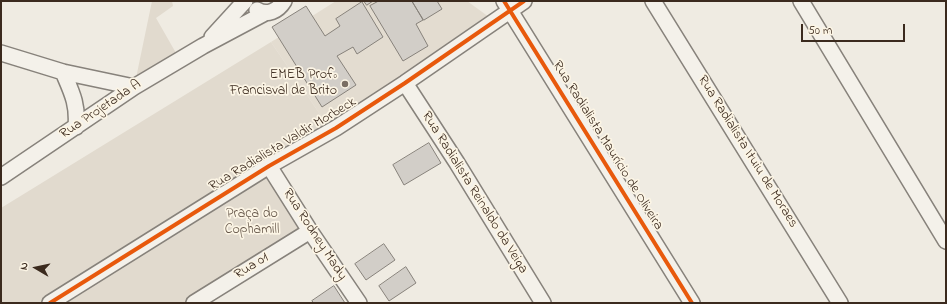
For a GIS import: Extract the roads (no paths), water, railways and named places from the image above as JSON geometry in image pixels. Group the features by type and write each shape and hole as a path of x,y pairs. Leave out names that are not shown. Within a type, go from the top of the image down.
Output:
{"street":[{"name":"Rua Projetada A","path":"203,46 245,1"},
{"path":"250,1 258,11 265,13"},
{"name":"Rua Projetada A","path":"1,177 134,87 203,46 265,13 276,11 281,7 284,1"},
{"name":"Rua Radialista Valdir Morbeck","path":"50,303 269,166 336,128 406,83 507,6 524,1"},
{"name":"Rua Radialista Ituiu de Moraes","path":"653,1 840,303"},
{"path":"801,1 946,241"},
{"name":"Rua Radialista Maurício de Oliveira","path":"507,6 692,303"},
{"path":"1,53 63,72 134,87"},
{"path":"63,72 74,98 77,113 76,127"},
{"name":"Rua Radialista Reinaldo da Veiga","path":"406,83 543,303"},
{"name":"Rua Rodney Mady","path":"269,166 310,232 359,303"},
{"name":"Rua 01","path":"194,303 310,232"}],"place":[{"name":"EMEB Profº Francisval de Brito","path":"345,84"}],"park label":[{"name":"Praça do Cophamill","path":"252,224"}]}
